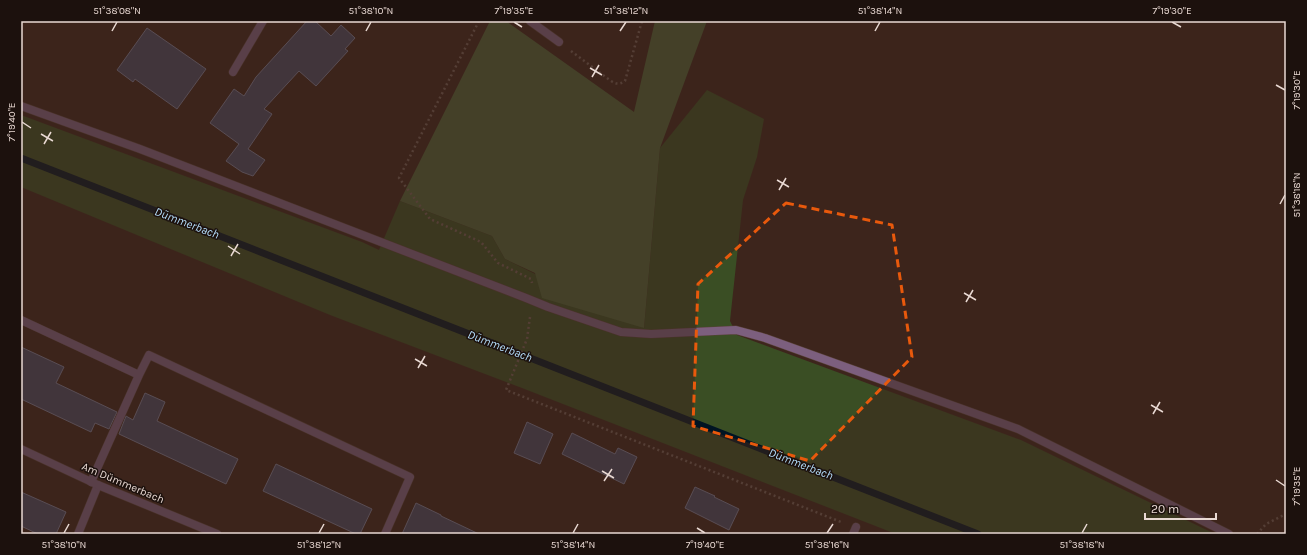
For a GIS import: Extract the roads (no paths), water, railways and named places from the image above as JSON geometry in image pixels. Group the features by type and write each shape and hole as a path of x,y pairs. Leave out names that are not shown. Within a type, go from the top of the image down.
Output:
{"street":[{"path":"233,72 263,21"},
{"path":"530,21 559,42"},
{"path":"21,106 148,152 532,301 621,332 651,334 736,330 765,338 1018,429 1229,534"},
{"path":"21,320 139,375"},
{"path":"78,534 94,484 139,375 150,355 410,477 385,534"},
{"name":"Am Dümmerbach","path":"21,449 94,484 217,534"}],"waterway":[{"name":"Dümmerbach","path":"21,158 978,534"}]}
